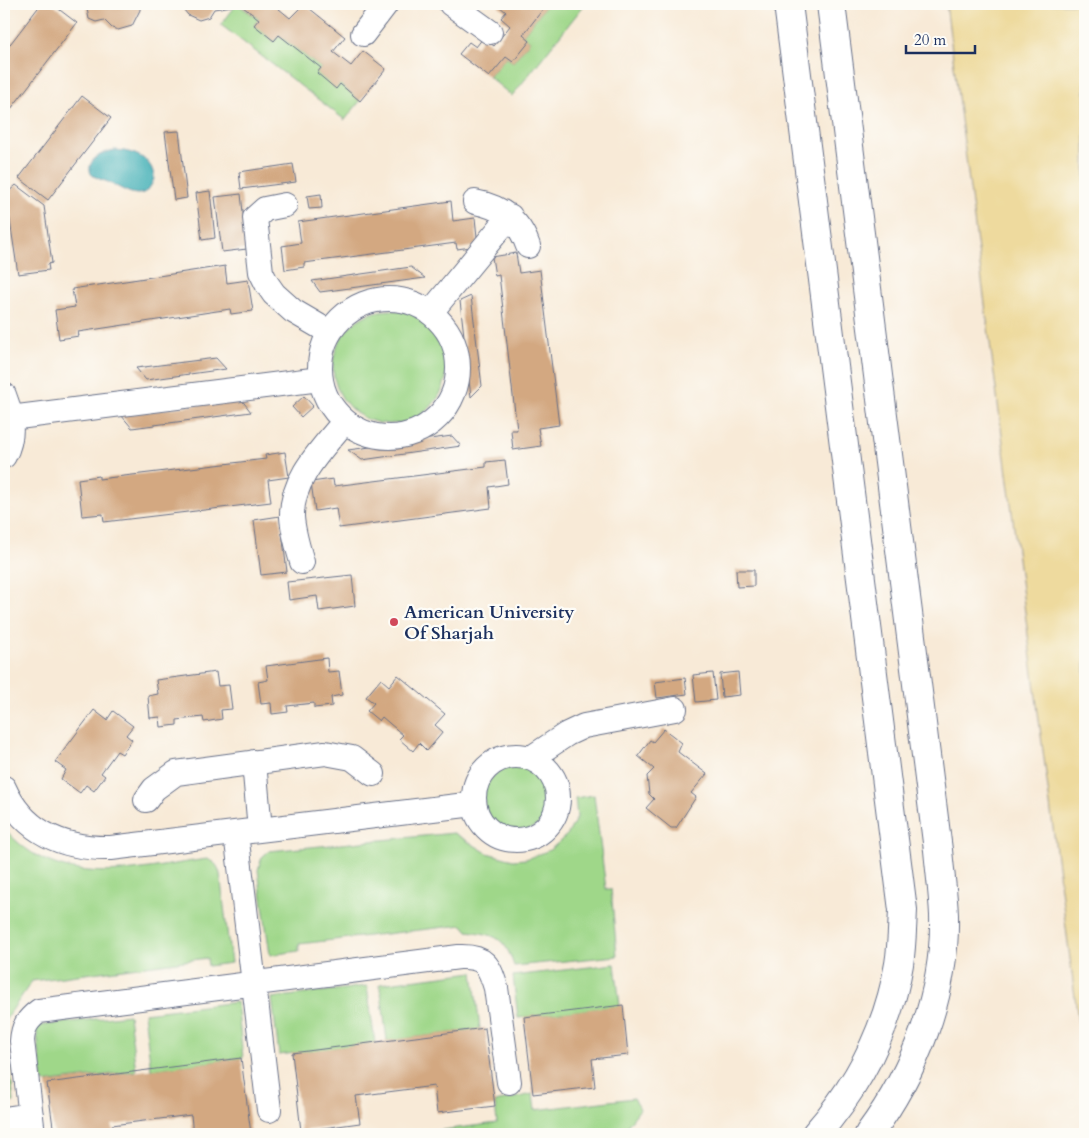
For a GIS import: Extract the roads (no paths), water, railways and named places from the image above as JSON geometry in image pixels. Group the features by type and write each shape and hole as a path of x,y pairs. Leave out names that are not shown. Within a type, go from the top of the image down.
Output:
{"street":[{"path":"363,34 386,4"},
{"path":"451,4 490,32"},
{"path":"788,4 903,910 899,963 888,1014 867,1063 839,1108 816,1134"},
{"path":"831,4 938,850 944,916 938,981 921,1044 892,1103 869,1134"},
{"path":"475,202 488,204 510,216 524,235 528,246"},
{"path":"285,205 265,209 255,218 261,272 270,289 283,304 329,332"},
{"path":"431,312 510,216"},
{"path":"395,299 414,303 431,312 445,327 455,345 458,366 456,386 448,405 435,420 424,427 399,437 370,435 344,422 328,402 320,378 320,354 329,332 342,317 358,306 376,300 395,299"},
{"path":"10,418 320,378"},
{"path":"4,396 10,418 11,433 4,456"},
{"path":"302,562 292,519 292,506 297,489 307,467 344,422"},
{"path":"531,758 567,734 584,726 675,709"},
{"path":"146,800 154,789 176,774 254,762 332,754 352,758 373,774"},
{"path":"507,757 531,758 550,772 559,793 558,808 552,821 542,832 522,840 500,838 487,829 479,818 474,804 474,792 485,769 495,761 507,757"},
{"path":"254,762 260,830"},
{"path":"4,788 22,817 41,832 63,843 86,848 111,848 474,804"},
{"path":"236,833 269,1110"},
{"path":"4,1119 32,1125 22,1041 26,1024 39,1011 473,956 486,963 496,988 509,1082"}],"water":[{"path":"115,150 135,154 150,166 154,179 146,191 141,194 130,193 91,174 90,169 93,160 106,152"}],"place":[{"name":"American University Of Sharjah","path":"394,622"}]}
